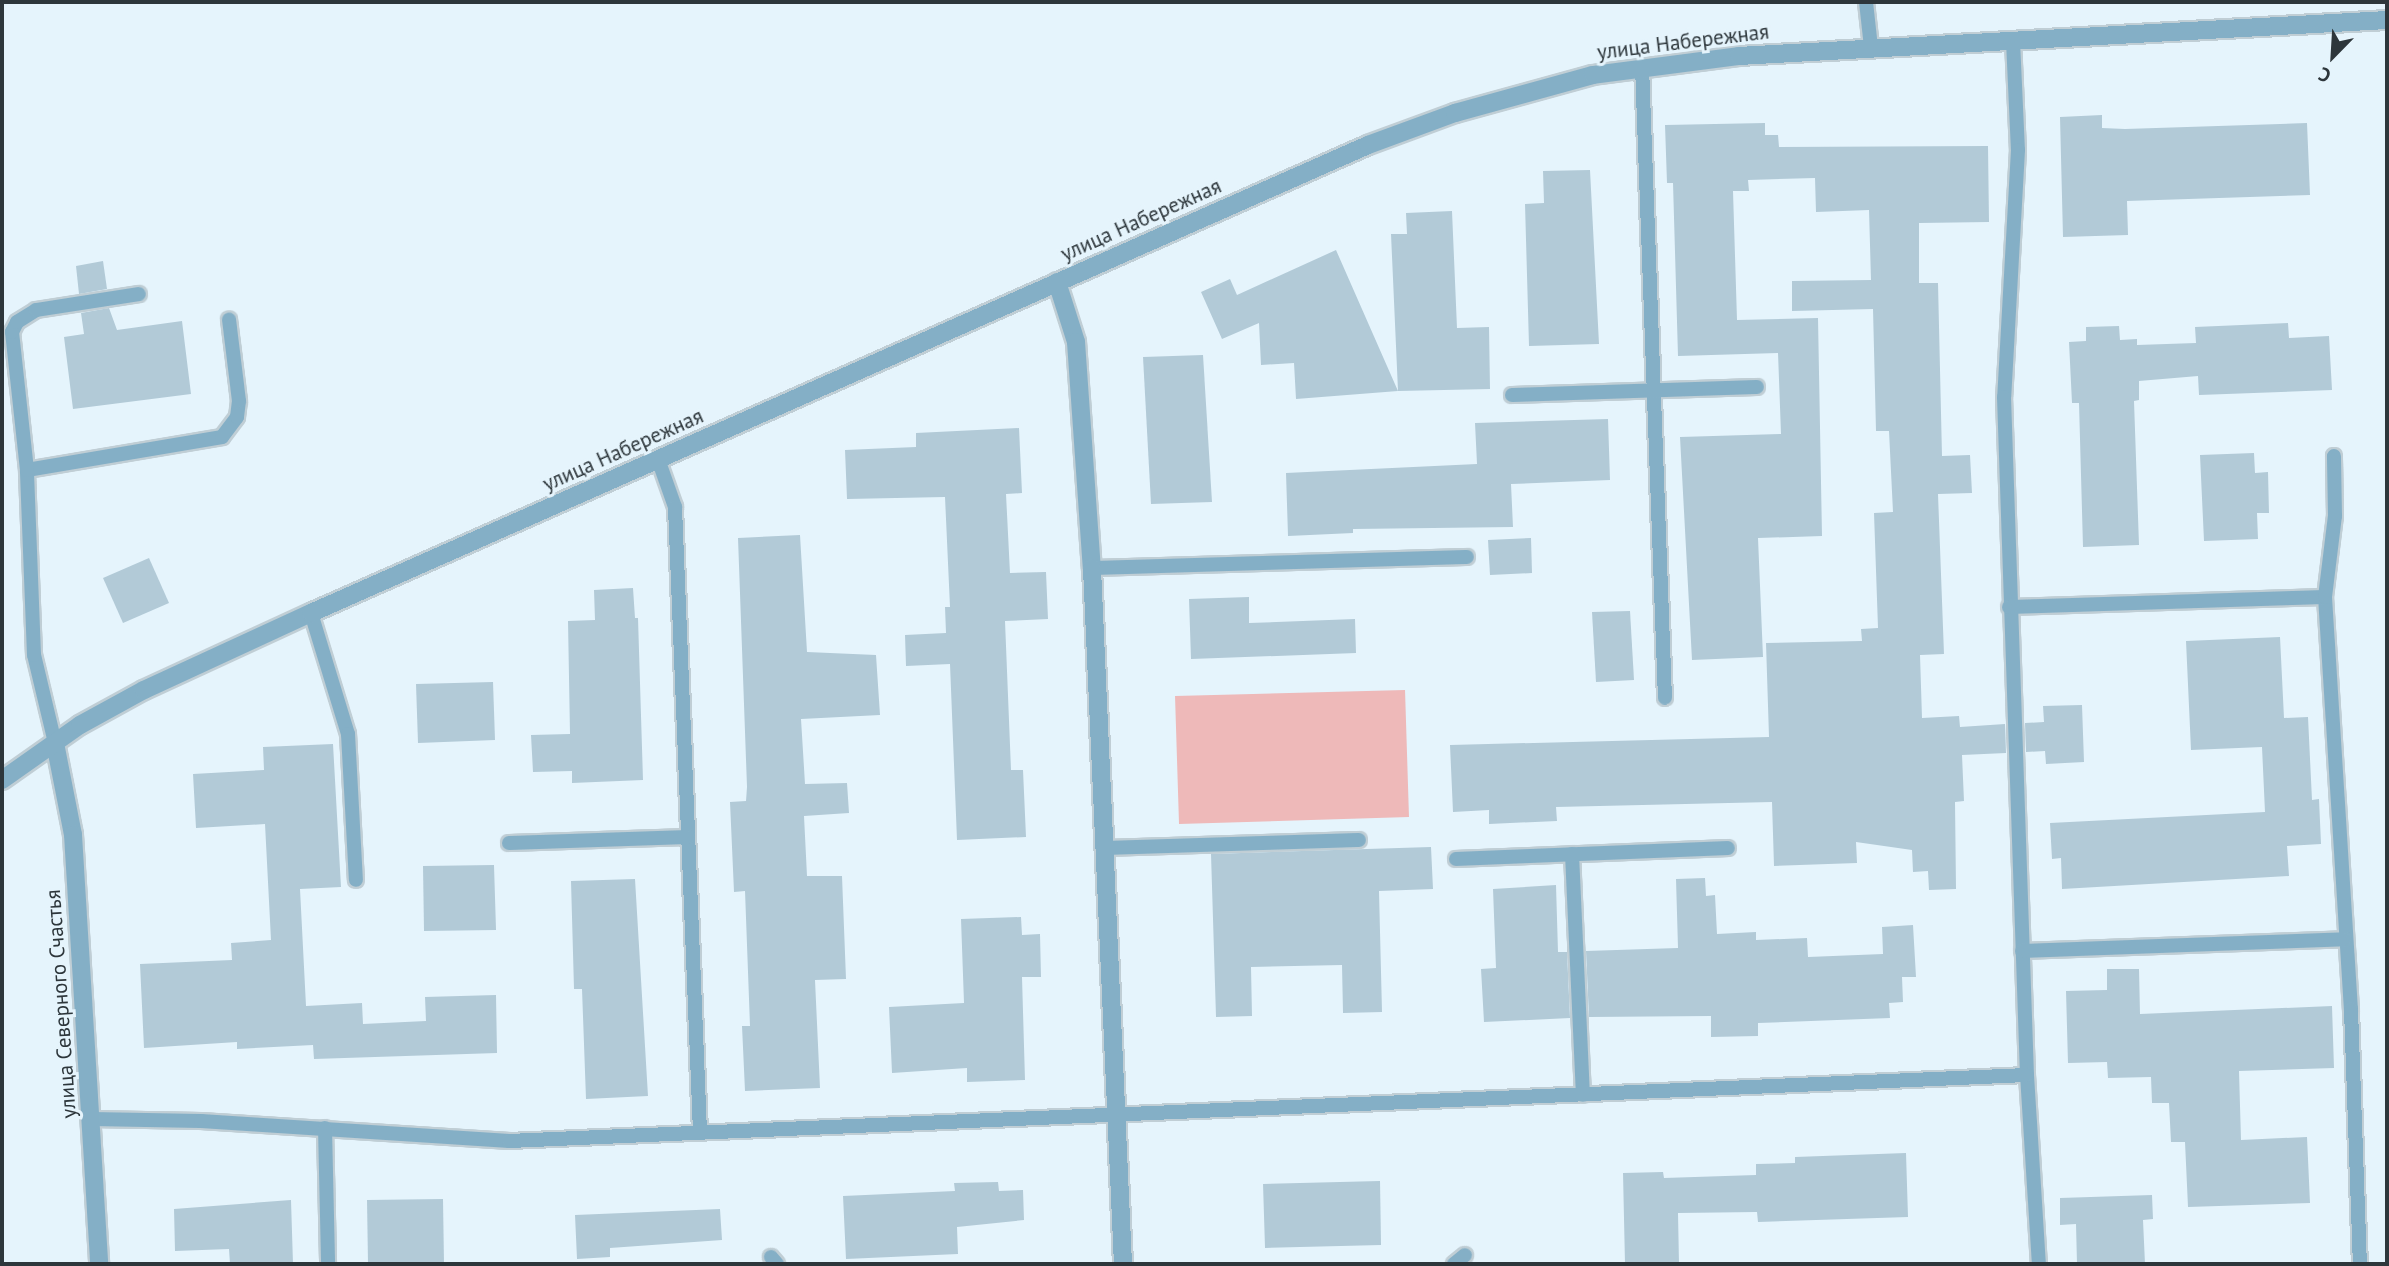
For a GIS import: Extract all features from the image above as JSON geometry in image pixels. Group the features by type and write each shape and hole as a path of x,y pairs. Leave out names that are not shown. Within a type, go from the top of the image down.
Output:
{"street":[{"name":"улица Набережная","path":"2,780 55,743 144,690 311,613 1380,141 1531,89 1642,66 1871,47 2387,20"},
{"path":"1057,282 1076,342 1092,568 1123,1264"},
{"name":"улица Северного Счастья","path":"55,743 73,835 99,1264"}],"lane":[{"path":"1866,2 1871,47"},
{"path":"2013,41 2018,150 2004,397 2009,607 2027,1075 2039,1264"},
{"path":"1642,66 1665,698"},
{"path":"55,743 34,655 27,470 10,344 17,322 36,310 139,293"},
{"path":"27,470 222,438 237,417 239,401 229,320"},
{"path":"1512,395 1757,387"},
{"path":"2334,456 2334,516 2325,597 2360,1264"},
{"path":"658,459 675,507 700,1133"},
{"path":"1092,568 1467,557"},
{"path":"2009,607 2325,597"},
{"path":"311,613 348,734 356,880"},
{"path":"509,843 688,837"},
{"path":"1104,848 1359,840"},
{"path":"1456,859 1728,848"},
{"path":"1572,854 1583,1095"},
{"path":"2022,951 2345,939"},
{"path":"91,1119 326,1128 496,1141 2027,1075"},
{"path":"326,1128 328,1264"}],"shaded area":[{"path":"1405,690 1409,817 1179,824 1175,696"}],"building":[{"path":"2102,115 2102,128 2125,129 2307,123 2310,195 2127,201 2128,235 2063,237 2060,117"},
{"path":"1765,123 1765,135 1778,135 1779,147 1988,146 1989,222 1919,223 1919,283 1938,283 1942,456 1970,455 1972,493 1938,494 1944,654 1920,655 1922,718 1959,716 1960,727 2005,724 2006,753 1962,755 1964,801 1955,802 1956,889 1929,890 1928,871 1913,872 1912,850 1856,842 1857,863 1774,866 1772,802 1556,807 1557,821 1489,824 1489,810 1453,812 1450,745 1769,737 1766,643 1862,641 1861,629 1878,628 1874,513 1893,512 1889,431 1876,431 1873,309 1792,311 1792,281 1871,280 1869,210 1816,212 1815,178 1748,180 1749,191 1733,191 1737,320 1818,318 1822,536 1758,538 1763,657 1692,660 1680,437 1781,434 1778,353 1678,356 1673,183 1667,183 1665,125"},
{"path":"1590,170 1599,344 1529,346 1525,204 1544,203 1543,171"},
{"path":"1452,211 1457,328 1489,327 1490,389 1398,391 1391,234 1407,234 1406,213"},
{"path":"1336,250 1398,391 1296,399 1294,363 1261,365 1259,323 1222,339 1201,292 1230,279 1237,295"},
{"path":"103,261 107,289 79,294 76,266"},
{"path":"109,308 117,330 182,321 191,394 73,409 64,337 84,334 81,313"},
{"path":"2288,323 2289,338 2329,336 2332,390 2199,395 2198,376 2139,381 2139,400 2134,401 2139,545 2083,547 2079,403 2072,403 2069,342 2086,341 2086,327 2119,326 2120,340 2137,339 2137,345 2196,343 2195,327"},
{"path":"1203,355 1212,502 1151,504 1143,357"},
{"path":"1608,419 1610,480 1511,484 1513,527 1353,529 1353,533 1288,536 1286,473 1477,464 1475,423"},
{"path":"1019,428 1022,493 1006,494 1010,573 1046,572 1048,619 1005,621 1011,770 1023,770 1026,837 957,840 950,664 906,666 905,635 946,633 945,607 950,607 945,497 847,499 845,450 916,447 916,433"},
{"path":"2254,453 2255,473 2268,472 2269,513 2257,513 2258,539 2204,541 2200,455"},
{"path":"800,535 807,652 876,655 880,715 801,719 805,784 847,783 849,813 804,816 807,876 842,876 846,979 815,980 820,1088 745,1091 742,1026 750,1026 745,891 734,892 730,802 746,801 747,787 738,538"},
{"path":"1531,538 1532,573 1490,575 1488,540"},
{"path":"149,558 169,603 123,623 103,578"},
{"path":"633,588 635,618 638,618 643,780 572,783 572,771 533,772 531,735 570,734 568,621 595,620 594,590"},
{"path":"1249,597 1249,623 1355,619 1356,653 1191,659 1189,599"},
{"path":"1630,611 1634,680 1596,682 1592,612"},
{"path":"2280,637 2284,718 2308,717 2312,800 2319,799 2321,844 2287,846 2289,876 2062,889 2061,858 2052,859 2050,823 2265,812 2262,747 2191,750 2186,641"},
{"path":"493,682 495,740 418,743 416,684"},
{"path":"2082,705 2084,762 2046,764 2045,751 2026,752 2025,723 2044,722 2043,706"},
{"path":"333,744 341,887 300,889 306,1006 362,1003 363,1024 426,1021 425,997 496,995 497,1053 314,1059 313,1045 237,1049 237,1042 144,1048 140,964 232,960 231,943 271,940 265,824 196,828 193,774 264,770 263,747"},
{"path":"1431,847 1433,889 1379,891 1382,1012 1343,1013 1342,965 1251,967 1252,1016 1216,1017 1211,854"},
{"path":"494,865 496,930 424,931 423,866"},
{"path":"1705,878 1706,896 1715,895 1717,934 1756,932 1756,940 1807,938 1808,957 1883,954 1882,927 1913,925 1916,977 1902,977 1903,1002 1889,1003 1890,1018 1758,1023 1758,1036 1711,1037 1711,1016 1589,1017 1586,951 1678,948 1676,879"},
{"path":"635,879 648,1096 586,1099 582,989 574,989 571,881"},
{"path":"1556,885 1558,952 1567,952 1570,1018 1484,1022 1481,969 1496,968 1493,889"},
{"path":"1021,917 1022,935 1040,934 1041,977 1022,977 1025,1080 967,1082 967,1068 892,1073 889,1007 964,1003 961,919"},
{"path":"2107,969 2139,969 2140,1014 2332,1006 2334,1068 2239,1071 2241,1140 2307,1137 2310,1203 2188,1207 2185,1142 2171,1142 2169,1103 2152,1103 2151,1077 2108,1078 2107,1062 2068,1063 2066,991 2107,990"},
{"path":"1906,1153 1908,1217 1758,1222 1757,1212 1678,1213 1679,1264 1625,1264 1623,1173 1663,1172 1664,1178 1756,1175 1756,1164 1795,1163 1795,1157"},
{"path":"1380,1181 1381,1245 1265,1248 1263,1184"},
{"path":"998,1182 999,1191 1023,1190 1024,1220 957,1227 958,1254 846,1259 843,1196 955,1191 954,1183"},
{"path":"2152,1195 2153,1219 2143,1220 2145,1264 2077,1264 2076,1224 2060,1225 2060,1198"},
{"path":"443,1199 444,1264 368,1264 367,1200"},
{"path":"291,1200 293,1264 230,1264 229,1249 175,1251 174,1209"},
{"path":"720,1209 722,1240 610,1248 610,1257 577,1259 575,1215"}]}
